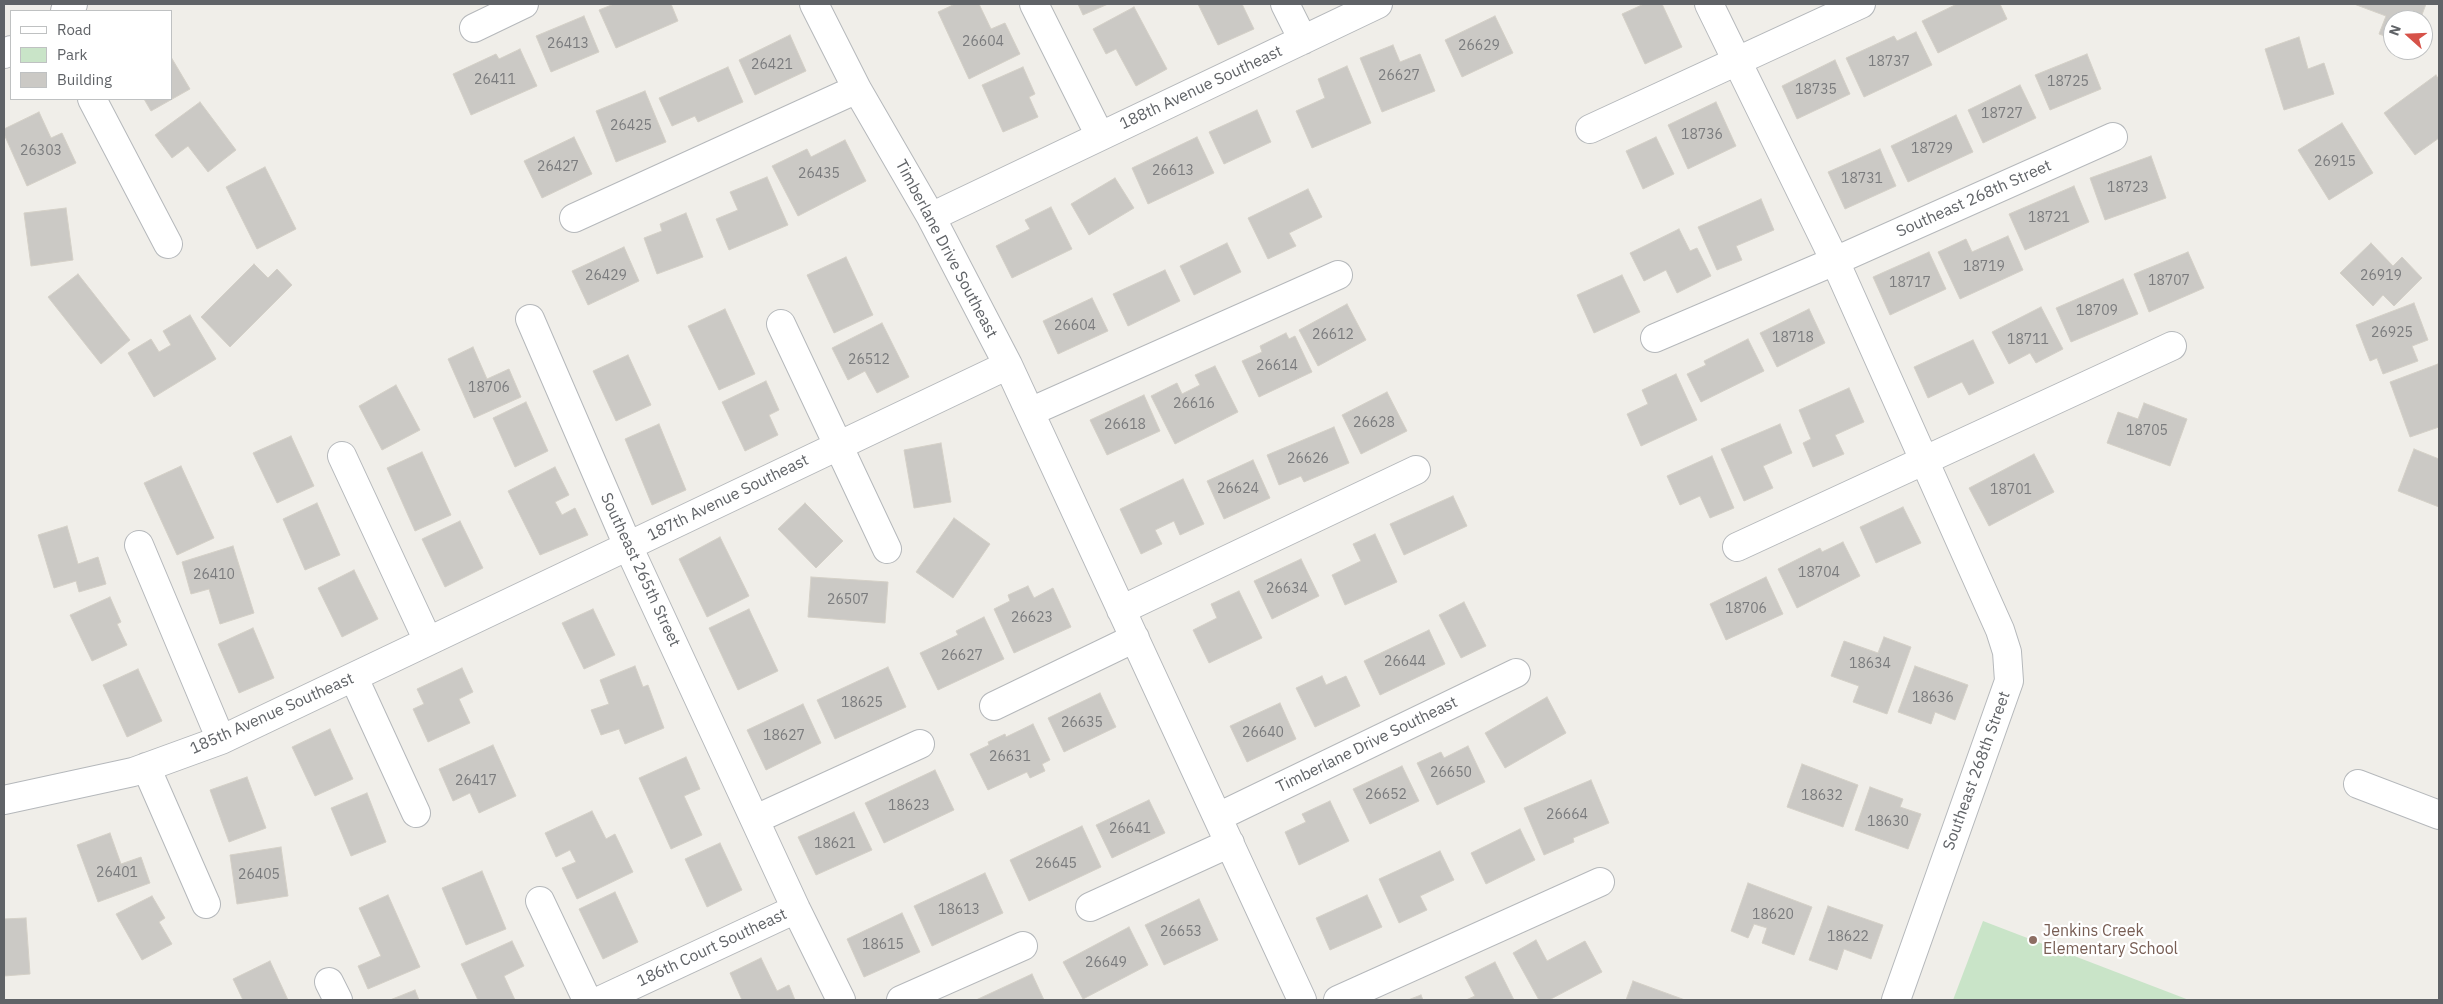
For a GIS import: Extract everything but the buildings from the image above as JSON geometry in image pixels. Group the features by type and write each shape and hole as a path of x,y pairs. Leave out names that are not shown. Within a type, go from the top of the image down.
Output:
{"street":[{"path":"474,28 524,4"},
{"name":"Timberlane Drive Southeast","path":"814,4 857,90 931,217 1008,365 1302,1000"},
{"name":"188th Avenue Southeast","path":"1034,4 1100,136"},
{"name":"188th Avenue Southeast","path":"1285,4 1303,40"},
{"name":"188th Avenue Southeast","path":"931,217 1378,4"},
{"name":"Southeast 268th Street","path":"1709,4 1835,261 2000,630 2007,652 2009,681 1896,1000"},
{"path":"1590,129 1861,4"},
{"path":"574,218 857,90"},
{"path":"93,100 168,244"},
{"name":"Southeast 268th Street","path":"1655,338 1835,261 2113,137"},
{"path":"1030,412 1338,275"},
{"name":"Southeast 265th Street","path":"530,320 628,546 756,818 796,909 841,1000"},
{"path":"781,324 886,549"},
{"path":"1737,548 2172,346"},
{"name":"187th Avenue Southeast","path":"393,658 1008,365"},
{"path":"342,456 428,641"},
{"path":"1121,610 1416,470"},
{"path":"139,545 221,740"},
{"path":"994,706 1135,638"},
{"name":"185th Avenue Southeast","path":"4,800 146,767 221,740 393,658"},
{"name":"Timberlane Drive Southeast","path":"1218,817 1516,673"},
{"path":"354,678 416,812"},
{"path":"756,818 920,744"},
{"path":"146,767 206,904"},
{"path":"2358,784 2439,815"},
{"path":"1090,907 1230,843"},
{"path":"1338,1000 1600,882"},
{"path":"540,901 587,1000"},
{"name":"186th Court Southeast","path":"601,1000 796,909"},
{"path":"900,1000 1023,946"}],"green space":[{"path":"1983,921 2189,1000 1953,1000"}],"place":[{"name":"Jenkins Creek Elementary School","path":"2033,940"}]}
